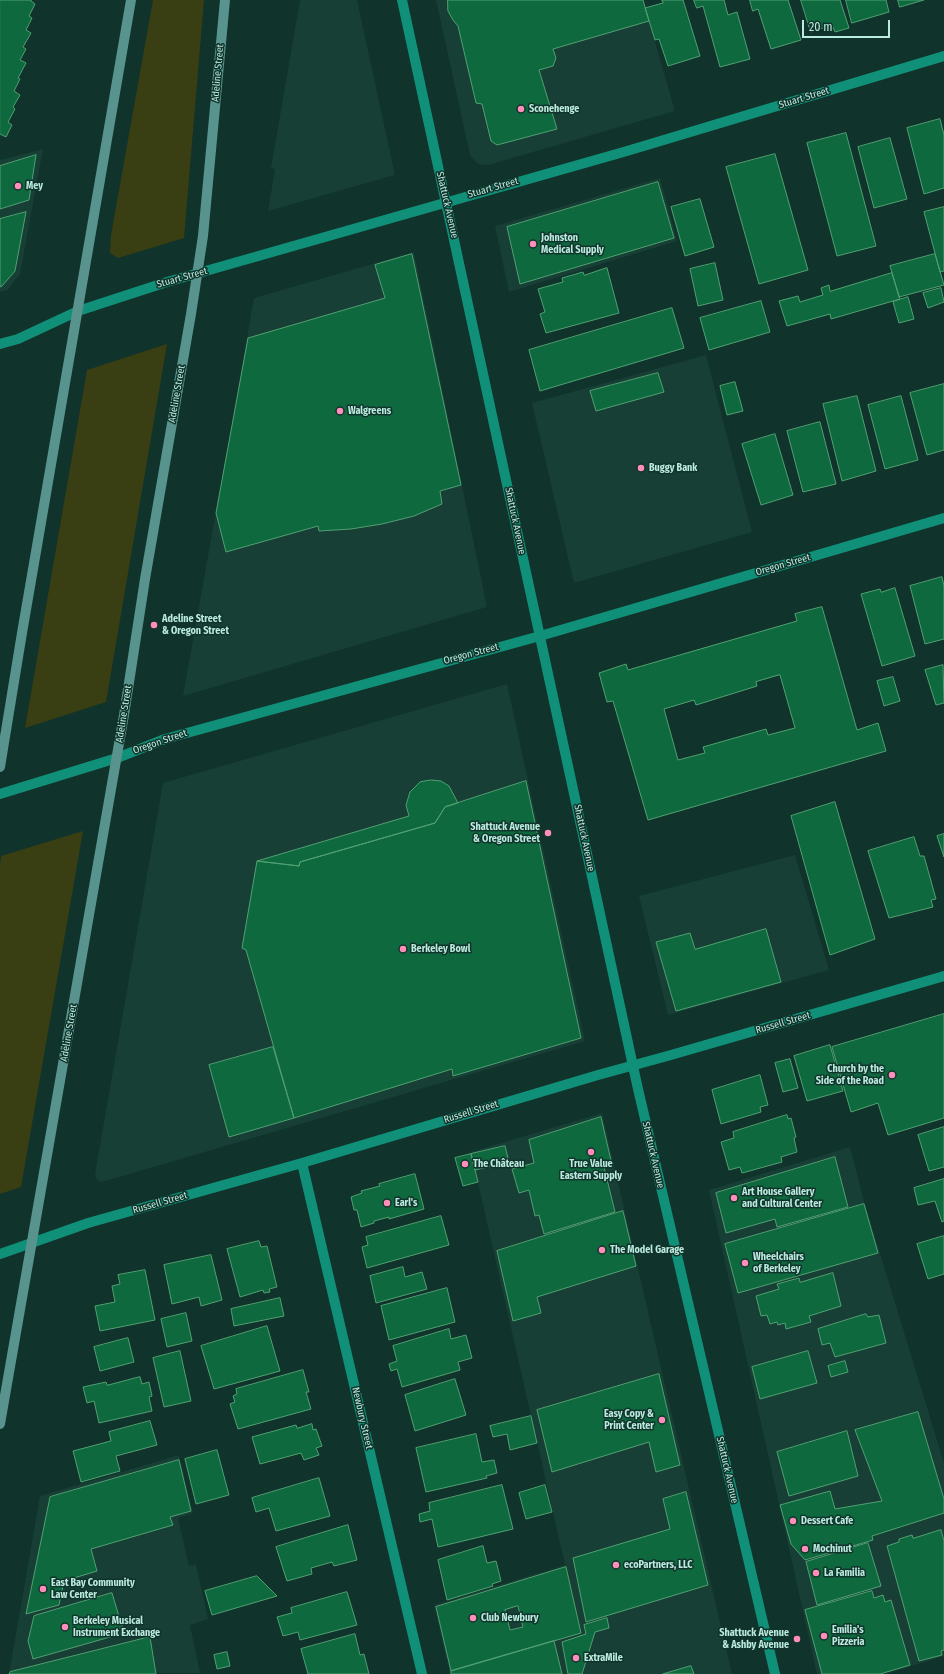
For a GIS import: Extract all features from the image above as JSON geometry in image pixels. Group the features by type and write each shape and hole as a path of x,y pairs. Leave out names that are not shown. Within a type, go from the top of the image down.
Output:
{"main road":[{"path":"0,767 131,0"},
{"name":"Adeline Street","path":"0,1424 117,758 145,580 198,273 204,228 225,0"}],"street":[{"name":"Shattuck Avenue","path":"402,0 633,1065 775,1674"},
{"name":"Stuart Street","path":"0,344 18,339 78,311 198,273 627,151 944,56"},
{"name":"Oregon Street","path":"0,794 117,758 165,739 540,636 944,518"},
{"name":"Russell Street","path":"0,1254 88,1223 302,1163 633,1065 944,976"},
{"name":"Newbury Street","path":"302,1163 422,1674"}],"shaded area":[{"path":"153,0 204,0 184,238 118,258 110,253 111,235"},
{"path":"300,0 357,0 395,175 268,211 275,169 271,168"},
{"path":"436,0 643,0 675,111 488,165 478,164 470,155"},
{"path":"43,149 20,274 8,290 0,292 0,160"},
{"path":"660,178 677,241 509,292 495,226"},
{"path":"414,252 487,607 183,696 254,298"},
{"path":"167,344 106,702 25,728 87,370"},
{"name":"Buggy Bank","path":"706,355 752,532 574,583 532,403"},
{"path":"507,684 585,1041 102,1182 97,1180 95,1174 163,783"},
{"path":"83,831 21,1187 0,1194 1,856"},
{"path":"795,855 829,970 668,1015 639,896"},
{"path":"602,1113 732,1674 450,1674 434,1605 565,1565 471,1152"},
{"path":"850,1147 864,1201 944,1463 944,1656 886,1674 817,1674 709,1190"},
{"path":"179,1455 193,1513 178,1518 189,1566 196,1564 208,1619 190,1625 200,1673 9,1674 40,1496"}],"building":[{"path":"0,0 31,0 35,4 29,16 32,18 26,30 31,33 23,47 26,49 20,60 26,63 18,78 20,79 14,91 20,95 13,107 15,109 8,122 12,125 6,137 0,134"},
{"path":"448,0 643,0 649,21 553,49 556,58 553,66 539,70 557,129 497,145 491,141 482,104 476,103 458,26 448,11"},
{"path":"662,0 683,0 700,56 668,66 659,39 655,40 645,8 663,3"},
{"path":"694,0 724,0 728,15 737,12 750,59 720,67 703,6 697,8"},
{"path":"750,0 788,0 801,40 771,49 758,9 753,11"},
{"path":"801,0 840,0 849,28 835,32 832,25 811,32"},
{"path":"846,0 886,0 889,12 852,23"},
{"path":"898,0 924,0 900,7"},
{"path":"940,119 944,135 944,188 924,194 907,128"},
{"path":"846,133 876,246 837,256 807,143"},
{"path":"890,138 907,199 874,208 858,147"},
{"path":"775,154 808,270 759,284 726,167"},
{"path":"36,155 29,200 0,209 0,166"},
{"path":"658,182 674,238 520,284 507,227"},
{"path":"700,199 714,247 685,256 671,207"},
{"path":"944,207 944,271 940,272 924,212"},
{"path":"26,212 15,271 0,287 0,219"},
{"name":"Walgreens","path":"412,254 461,485 440,491 442,504 414,516 382,524 351,529 319,531 318,526 226,552 216,513 248,338 385,298 375,265"},
{"path":"935,254 944,285 899,297 890,266"},
{"path":"715,263 723,300 698,306 690,269"},
{"path":"607,268 619,313 546,333 540,314 545,312 538,289 563,282 562,278 583,272 584,275"},
{"path":"892,273 900,299 831,319 830,314 787,326 779,301 798,296 800,302 823,295 821,288 829,285 830,291"},
{"path":"941,288 944,302 928,308 923,293"},
{"path":"908,297 914,319 899,323 893,302"},
{"path":"761,301 770,332 709,350 700,318"},
{"path":"672,308 684,348 540,391 529,350"},
{"path":"658,373 664,392 596,411 590,391"},
{"path":"735,382 743,411 727,415 720,386"},
{"path":"944,384 944,450 927,455 910,393"},
{"path":"857,396 876,471 842,481 823,404"},
{"path":"901,396 918,460 885,469 868,405"},
{"path":"820,422 836,484 803,492 787,431"},
{"path":"775,434 793,495 761,505 742,444"},
{"path":"942,577 944,586 944,639 925,644 910,586"},
{"path":"895,588 915,656 882,666 861,594 880,589 881,592"},
{"path":"822,607 857,730 878,723 886,751 648,820 613,701 607,702 599,673 626,664 628,670 797,621 795,614","holes":["780,675 795,728 768,735 766,729 703,747 705,753 678,760 664,709 694,700 696,705 757,686 756,682"]},
{"path":"943,665 944,703 936,705 925,670"},
{"path":"893,677 900,701 884,706 877,681"},
{"path":"431,780 441,781 449,786 458,803 445,807 435,823 300,862 299,866 257,861 409,816 406,805 410,792 420,782"},
{"name":"Berkeley Bowl","path":"526,781 581,1038 453,1076 452,1069 294,1118 246,950 242,948 257,861 299,866 300,862 435,823 445,807"},
{"path":"835,802 875,939 830,955 791,816"},
{"path":"944,834 944,857 937,836"},
{"path":"914,837 920,856 924,856 936,899 931,900 933,907 889,918 868,851"},
{"path":"766,929 781,982 676,1011 656,942 690,933 695,949"},
{"name":"Church by the Side of the Road","path":"944,1014 944,1118 888,1135 878,1103 851,1112 832,1047"},
{"path":"830,1045 843,1091 807,1101 794,1056"},
{"path":"273,1047 294,1118 229,1137 209,1065"},
{"path":"790,1059 798,1088 783,1092 775,1063"},
{"path":"760,1075 768,1105 760,1107 761,1112 721,1124 712,1090"},
{"path":"787,1115 788,1119 791,1118 796,1137 794,1138 797,1152 781,1157 782,1162 742,1173 740,1167 729,1170 721,1142 734,1138 733,1132"},
{"path":"601,1117 612,1165 604,1167 615,1212 544,1234 539,1215 535,1216 529,1190 519,1193 512,1169 534,1163 529,1140"},
{"path":"944,1127 944,1167 929,1171 918,1135"},
{"path":"505,1146 509,1162 475,1170 471,1154"},
{"name":"The Château","path":"471,1154 478,1182 463,1186 455,1158"},
{"path":"835,1157 848,1207 777,1227 775,1219 726,1233 716,1193"},
{"name":"Earl's","path":"415,1174 424,1209 389,1219 389,1217 374,1221 374,1223 361,1227 357,1210 354,1210 351,1197 362,1193 361,1191 380,1186 379,1184"},
{"path":"944,1179 944,1221 942,1222 935,1201 918,1205 914,1188"},
{"path":"864,1204 878,1253 738,1293 725,1244"},
{"path":"623,1211 636,1266 537,1297 541,1313 513,1321 497,1251"},
{"path":"441,1216 449,1245 367,1268 362,1247 368,1245 366,1237"},
{"path":"944,1236 944,1274 928,1279 917,1244"},
{"path":"259,1241 261,1247 267,1246 277,1287 269,1289 270,1292 264,1293 263,1290 240,1297 227,1249"},
{"path":"211,1255 222,1300 201,1306 199,1297 172,1304 164,1265"},
{"path":"403,1267 405,1277 422,1272 427,1289 376,1303 370,1276"},
{"path":"145,1270 155,1320 100,1331 95,1306 115,1302 112,1286 120,1284 118,1275"},
{"path":"833,1273 841,1306 809,1316 811,1322 786,1329 785,1323 778,1325 777,1322 770,1324 767,1315 761,1316 756,1296 779,1289 777,1284 799,1278 800,1282"},
{"path":"447,1288 455,1322 389,1340 381,1306"},
{"path":"280,1298 284,1316 234,1326 231,1309"},
{"path":"186,1313 192,1341 167,1347 161,1319"},
{"path":"866,1314 868,1317 879,1315 886,1343 835,1357 830,1343 822,1345 818,1329"},
{"path":"267,1326 280,1371 214,1389 201,1346"},
{"path":"449,1329 451,1339 466,1335 472,1358 458,1362 460,1370 402,1387 397,1369 391,1371 389,1364 397,1361 393,1346"},
{"path":"128,1338 134,1362 100,1371 94,1347"},
{"path":"180,1351 191,1401 164,1407 153,1358"},
{"path":"808,1351 817,1383 760,1399 752,1367"},
{"path":"845,1361 848,1372 831,1377 828,1366"},
{"path":"303,1370 309,1392 306,1392 311,1409 238,1429 230,1404 235,1402 233,1396 237,1394 236,1389"},
{"path":"659,1374 680,1465 656,1472 649,1442 552,1472 537,1410"},
{"path":"140,1377 142,1384 149,1382 152,1396 149,1397 152,1411 99,1423 94,1401 87,1403 83,1387 106,1382 107,1385"},
{"path":"455,1379 466,1415 415,1431 405,1395"},
{"path":"918,1412 944,1499 944,1513 872,1536 873,1540 805,1560 791,1544 780,1505 830,1491 835,1509 882,1501 855,1430"},
{"path":"531,1416 537,1443 510,1450 507,1434 493,1437 490,1426"},
{"path":"150,1421 157,1445 116,1456 120,1471 81,1482 73,1451 111,1441 109,1432"},
{"path":"312,1424 313,1430 316,1429 322,1446 316,1448 319,1455 304,1460 301,1453 260,1464 252,1437 296,1425 297,1428"},
{"path":"847,1431 858,1476 789,1496 777,1452"},
{"path":"476,1434 482,1462 494,1460 497,1473 486,1476 487,1478 426,1492 416,1448"},
{"path":"217,1450 229,1495 196,1504 185,1459"},
{"path":"179,1460 191,1511 170,1517 173,1525 91,1549 97,1571 64,1581 59,1605 26,1614 50,1497"},
{"path":"319,1478 330,1516 276,1531 269,1508 256,1512 252,1498"},
{"path":"502,1485 513,1529 438,1547 432,1519 420,1522 419,1514 430,1511 429,1503"},
{"path":"545,1485 552,1512 526,1519 519,1493"},
{"path":"686,1492 708,1585 586,1622 573,1558 670,1529 663,1499"},
{"path":"348,1525 357,1560 334,1566 332,1562 311,1568 312,1574 287,1581 276,1547"},
{"path":"941,1530 944,1541 944,1650 941,1651 942,1655 919,1661 887,1546 899,1542 899,1539 912,1535 913,1538"},
{"path":"868,1543 881,1586 817,1605 806,1562"},
{"path":"483,1546 487,1563 496,1561 501,1581 492,1584 493,1586 447,1600 438,1560"},
{"name":"Club Newbury","path":"566,1567 581,1633 451,1671 436,1607","holes":["518,1606 523,1627 510,1630 505,1610"]},
{"path":"257,1576 277,1596 212,1615 205,1591"},
{"path":"872,1591 874,1598 883,1595 885,1602 891,1600 910,1665 880,1674 822,1674 805,1610"},
{"path":"347,1592 357,1625 300,1640 298,1632 283,1636 277,1617 292,1613 291,1608"},
{"path":"112,1593 124,1633 33,1659 28,1641 34,1616"},
{"name":"ExtraMile","path":"607,1618 609,1628 595,1632 582,1674 568,1674 562,1642 586,1634 584,1625"},
{"path":"355,1634 360,1655 364,1654 369,1674 308,1674 301,1649"},
{"path":"150,1637 156,1674 9,1674 10,1672"},
{"path":"554,1641 562,1674 451,1674 451,1671"},
{"path":"227,1652 230,1666 217,1669 214,1655"},
{"path":"691,1666 694,1674 663,1674"}],"place":[{"name":"Sconehenge","path":"521,109"},
{"name":"Mey","path":"18,186"},
{"name":"Johnston Medical Supply","path":"533,244"},
{"name":"Walgreens","path":"340,411"},
{"name":"Buggy Bank","path":"641,468"},
{"name":"Adeline Street & Oregon Street","path":"154,625"},
{"name":"Shattuck Avenue & Oregon Street","path":"548,833"},
{"name":"Berkeley Bowl","path":"403,949"},
{"name":"Church by the Side of the Road","path":"892,1075"},
{"name":"True Value Eastern Supply","path":"591,1152"},
{"name":"The Château","path":"465,1164"},
{"name":"Art House Gallery and Cultural Center","path":"734,1198"},
{"name":"Earl's","path":"387,1203"},
{"name":"The Model Garage","path":"602,1250"},
{"name":"Wheelchairs of Berkeley","path":"745,1263"},
{"name":"Easy Copy & Print Center","path":"662,1420"},
{"name":"Dessert Cafe","path":"793,1521"},
{"name":"Mochinut","path":"805,1549"},
{"name":"ecoPartners, LLC","path":"616,1565"},
{"name":"La Familia","path":"816,1573"},
{"name":"East Bay Community Law Center","path":"43,1589"},
{"name":"Club Newbury","path":"473,1618"},
{"name":"Berkeley Musical Instrument Exchange","path":"65,1627"},
{"name":"Emilia's Pizzeria","path":"824,1636"},
{"name":"Shattuck Avenue & Ashby Avenue","path":"797,1639"},
{"name":"ExtraMile","path":"576,1658"}]}
